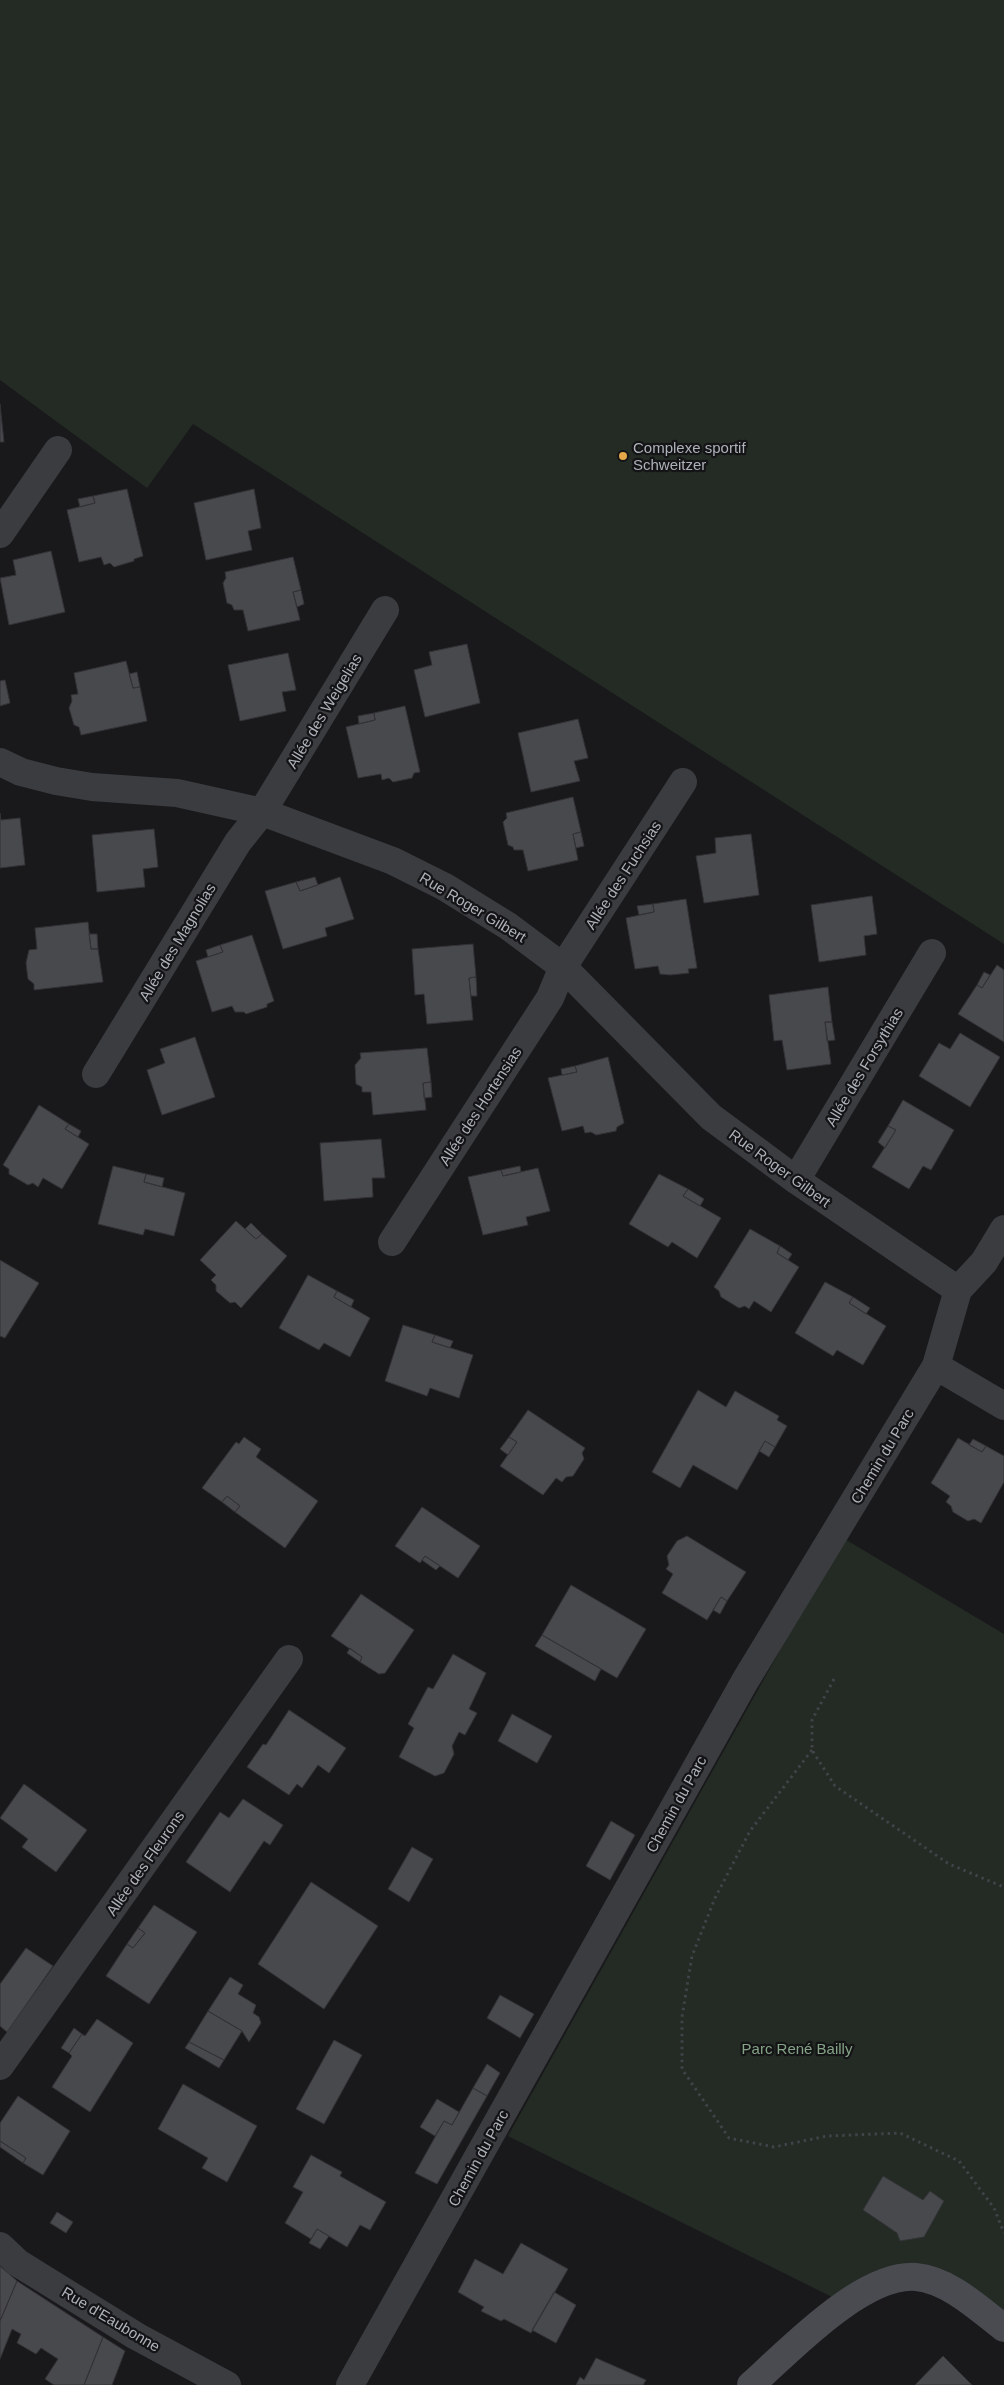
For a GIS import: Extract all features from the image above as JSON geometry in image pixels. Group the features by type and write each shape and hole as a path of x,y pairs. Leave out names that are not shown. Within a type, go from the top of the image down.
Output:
{"street":[{"path":"0,534 58,450"},
{"name":"Allée des Weigelias","path":"262,812 386,610"},
{"name":"Rue Roger Gilbert","path":"0,762 21,772 56,781 177,793 262,812 393,861 445,887 508,926 563,967 711,1117 796,1180 958,1290"},
{"name":"Allée des Fuchsias","path":"563,967 683,782"},
{"name":"Allée des Magnolias","path":"96,1074 238,842 262,812"},
{"name":"Allée des Forsythias","path":"796,1180 932,953"},
{"name":"Allée des Hortensias","path":"392,1242 550,998 563,967"},
{"name":"Chemin du Parc","path":"350,2385 745,1681 936,1366 958,1290 984,1262 1004,1229"},
{"path":"936,1366 1004,1406"},
{"name":"Allée des Fleurons","path":"0,2066 290,1659"},
{"name":"Rue d'Eaubonne","path":"0,2246 18,2263 136,2336 227,2385"},
{"path":"751,2385 832,2312 868,2290 895,2279 916,2277 937,2282 969,2301 1004,2328"}],"path":[{"path":"834,1679 812,1720 812,1750 835,1786 949,1864 1004,1887"},
{"path":"812,1750 750,1831 715,1898 692,1956 682,2017 682,2069 729,2138 774,2146 826,2136 900,2133 959,2161 994,2208 1004,2233"}],"green space":[{"name":"Complexe sportif Schweitzer","path":"0,0 1004,0 1004,944 193,424 147,488 0,380"},
{"name":"Parc René Bailly","path":"843,1538 1004,1634 1004,2323 937,2282 834,2298 508,2136"}],"building":[{"path":"0,404 4,442 0,442"},
{"path":"127,489 143,556 114,567 110,563 104,565 101,557 79,562 67,510 95,503 93,496"},
{"path":"254,489 261,528 248,531 252,550 206,560 194,503"},
{"path":"93,496 95,503 80,507 78,499"},
{"path":"51,551 65,612 9,625 0,578 16,575 13,560"},
{"path":"293,557 301,590 293,592 300,620 248,631 243,610 234,610 232,605 227,603 223,583 226,578 225,572"},
{"path":"301,590 304,604 297,607 293,592"},
{"path":"467,644 480,703 425,717 414,670 432,665 429,652"},
{"path":"288,653 296,690 282,692 286,711 240,721 228,665"},
{"path":"126,661 133,688 140,687 147,721 81,735 79,727 74,725 69,708 72,701 71,695 78,694 74,673"},
{"path":"137,672 140,687 133,688 129,674"},
{"path":"5,680 10,703 0,706 0,681"},
{"path":"405,706 420,772 414,773 412,778 393,782 389,778 382,780 381,774 358,778 346,727 375,720 374,713"},
{"path":"374,713 375,720 359,724 358,716"},
{"path":"578,719 588,758 574,761 580,781 531,792 518,733"},
{"path":"573,797 581,832 573,834 578,860 528,871 523,850 514,850 513,847 508,845 503,822 507,818 506,813"},
{"path":"0,813 1,820 20,818 25,865 0,868"},
{"path":"154,829 158,867 143,869 145,887 97,892 92,835"},
{"path":"581,832 584,846 576,848 573,834"},
{"path":"751,834 759,895 704,903 696,856 716,853 715,838"},
{"path":"315,877 318,885 300,891 296,882"},
{"path":"340,877 354,919 325,928 327,936 283,949 265,891 296,882 300,891"},
{"path":"872,896 877,934 864,936 866,955 819,962 811,905"},
{"path":"686,899 697,968 688,969 689,973 670,975 660,974 658,966 635,969 626,918 654,912 653,904"},
{"path":"653,904 654,912 639,915 637,906"},
{"path":"88,922 91,949 98,949 103,982 34,990 34,984 28,979 26,963 29,950 37,949 35,928"},
{"path":"89,934 97,934 98,949 91,949"},
{"path":"252,935 274,1001 267,1004 267,1007 246,1014 244,1012 235,1012 232,1006 212,1012 196,961 223,952 220,945"},
{"path":"473,944 476,977 469,978 473,1020 427,1024 424,994 415,995 412,949"},
{"path":"220,945 223,952 208,957 206,950"},
{"path":"997,965 1004,970 1004,1042 958,1014 977,985 982,988"},
{"path":"984,972 990,975 982,988 977,985"},
{"path":"476,977 477,996 471,996 469,978"},
{"path":"828,987 832,1022 825,1022 831,1064 787,1070 782,1040 774,1041 769,995"},
{"path":"825,1022 832,1022 835,1040 827,1041"},
{"path":"960,1033 1000,1057 970,1107 919,1076 939,1043 950,1049"},
{"path":"195,1037 215,1097 162,1115 147,1070 165,1063 160,1049"},
{"path":"427,1048 431,1082 423,1083 426,1110 373,1115 371,1092 362,1092 362,1087 356,1084 355,1065 361,1058 360,1053"},
{"path":"608,1057 624,1123 617,1127 616,1131 596,1135 591,1132 585,1133 583,1126 562,1131 548,1078 577,1072 575,1066"},
{"path":"575,1066 577,1072 562,1075 561,1069"},
{"path":"431,1082 432,1097 424,1098 423,1083"},
{"path":"903,1100 954,1130 931,1170 923,1166 909,1189 872,1167 896,1130 888,1126"},
{"path":"39,1105 69,1124 65,1129 89,1144 62,1189 43,1178 38,1187 33,1183 28,1185 9,1174 9,1169 3,1165"},
{"path":"69,1124 81,1131 78,1137 65,1129"},
{"path":"888,1126 896,1130 885,1148 878,1142"},
{"path":"381,1139 385,1178 372,1178 373,1197 324,1201 320,1143"},
{"path":"113,1166 146,1174 144,1182 185,1193 174,1236 145,1229 143,1235 98,1224"},
{"path":"520,1166 521,1172 503,1176 501,1170"},
{"path":"538,1168 550,1211 526,1217 528,1225 483,1235 468,1177 501,1170 503,1176"},
{"path":"146,1174 164,1178 162,1187 144,1182"},
{"path":"659,1174 688,1189 683,1196 721,1218 697,1258 672,1242 668,1247 629,1224"},
{"path":"688,1189 704,1199 700,1206 683,1196"},
{"path":"236,1221 256,1239 262,1234 287,1256 241,1308 235,1302 230,1303 216,1291 216,1285 211,1280 216,1275 200,1260"},
{"path":"251,1223 262,1234 256,1239 245,1229"},
{"path":"750,1229 780,1246 777,1253 799,1267 771,1312 754,1301 749,1309 745,1306 739,1308 721,1297 719,1291 714,1287"},
{"path":"780,1246 792,1254 788,1260 777,1253"},
{"path":"0,1260 39,1283 5,1338 0,1336"},
{"path":"308,1275 337,1291 334,1297 370,1318 350,1357 324,1343 319,1350 279,1328"},
{"path":"825,1282 853,1297 849,1303 886,1326 863,1365 837,1350 833,1356 795,1333"},
{"path":"337,1291 354,1300 351,1307 334,1297"},
{"path":"853,1297 870,1308 866,1314 849,1303"},
{"path":"403,1325 435,1335 432,1342 473,1355 459,1398 430,1388 427,1396 385,1381"},
{"path":"435,1335 453,1341 450,1348 432,1342"},
{"path":"698,1390 726,1407 735,1391 779,1416 777,1420 787,1426 775,1447 765,1441 737,1490 693,1465 680,1488 652,1472"},
{"path":"528,1410 585,1448 582,1453 584,1459 573,1476 566,1477 562,1482 556,1478 543,1495 500,1466 517,1442 509,1437"},
{"path":"244,1437 261,1449 256,1457 318,1501 285,1548 235,1512 240,1506 227,1496 222,1502 202,1488 236,1442 239,1444"},
{"path":"509,1437 517,1442 508,1455 500,1449"},
{"path":"958,1438 982,1452 986,1446 1004,1456 1004,1482 981,1523 974,1519 968,1521 953,1512 951,1506 946,1502 950,1496 931,1483"},
{"path":"973,1439 986,1446 982,1452 969,1445"},
{"path":"765,1441 775,1447 769,1457 759,1451"},
{"path":"227,1496 240,1506 235,1512 222,1502"},
{"path":"422,1507 480,1546 458,1578 425,1556 420,1563 395,1546"},
{"path":"687,1536 746,1572 727,1601 721,1597 707,1620 662,1593 673,1574 666,1569 669,1565 667,1556 677,1541"},
{"path":"425,1556 440,1566 436,1570 422,1560"},
{"path":"571,1585 646,1629 617,1678 542,1635"},
{"path":"361,1594 414,1630 385,1673 379,1674 360,1662 362,1657 331,1636"},
{"path":"721,1597 727,1601 720,1614 713,1610"},
{"path":"542,1635 601,1669 595,1681 535,1646"},
{"path":"350,1648 362,1657 360,1662 347,1653"},
{"path":"453,1654 486,1673 469,1709 477,1713 465,1735 459,1732 452,1746 454,1754 444,1773 435,1776 399,1757 414,1728 408,1724 428,1687 433,1689"},
{"path":"289,1710 346,1748 329,1773 318,1765 302,1788 297,1784 289,1795 247,1767 263,1744 266,1745"},
{"path":"512,1714 552,1736 537,1763 498,1741"},
{"path":"24,1784 87,1830 56,1872 22,1847 28,1839 0,1818"},
{"path":"243,1799 283,1825 270,1845 264,1841 230,1892 186,1862 220,1812 229,1818"},
{"path":"611,1821 635,1835 610,1880 586,1866"},
{"path":"412,1847 433,1859 409,1902 388,1889"},
{"path":"311,1882 378,1926 324,2009 258,1964"},
{"path":"154,1905 197,1932 149,2004 106,1976 127,1944 133,1948 145,1933 138,1928"},
{"path":"138,1928 145,1933 133,1948 127,1944"},
{"path":"26,1948 53,1966 7,2032 0,2026 0,1984"},
{"path":"230,1977 243,1985 238,1994 256,2005 253,2013 259,2017 261,2023 249,2042 242,2031 208,2011"},
{"path":"500,1995 534,2014 520,2038 487,2018"},
{"path":"208,2011 242,2031 224,2060 189,2042"},
{"path":"97,2019 133,2043 90,2112 52,2087 72,2056 69,2053 82,2034 85,2036"},
{"path":"74,2028 82,2034 69,2053 61,2048"},
{"path":"334,2040 362,2055 324,2124 296,2109"},
{"path":"189,2042 224,2060 219,2068 185,2048"},
{"path":"487,2064 500,2073 487,2096 473,2088"},
{"path":"183,2084 257,2126 227,2182 202,2168 208,2158 158,2129"},
{"path":"473,2088 487,2096 437,2184 415,2173 444,2121 452,2125"},
{"path":"18,2096 70,2131 43,2175 23,2163 26,2158 0,2141 0,2123"},
{"path":"437,2099 459,2112 452,2125 444,2121 435,2136 420,2127"},
{"path":"0,2141 26,2158 23,2163 0,2147"},
{"path":"311,2155 342,2172 340,2176 386,2202 370,2230 360,2225 347,2247 317,2229 311,2239 285,2223 303,2192 293,2187"},
{"path":"883,2176 923,2200 930,2191 944,2201 924,2237 900,2241 897,2233 863,2210"},
{"path":"57,2212 73,2222 66,2233 50,2223"},
{"path":"317,2229 329,2236 320,2249 309,2243"},
{"path":"521,2243 568,2269 531,2333 504,2319 501,2321 481,2311 484,2307 458,2292 475,2259 503,2274"},
{"path":"0,2266 17,2281 1,2319 0,2318"},
{"path":"17,2281 103,2337 84,2385 54,2385 45,2379 58,2359 41,2348 36,2354 17,2343 21,2334 12,2329 0,2359 0,2321"},
{"path":"554,2292 576,2305 556,2343 532,2330"},
{"path":"103,2337 125,2351 112,2385 84,2385"},
{"path":"943,2356 972,2385 915,2385"},
{"path":"596,2358 646,2380 643,2385 576,2385 580,2377 584,2380"}],"place":[{"name":"Complexe sportif Schweitzer","path":"623,456"}]}
